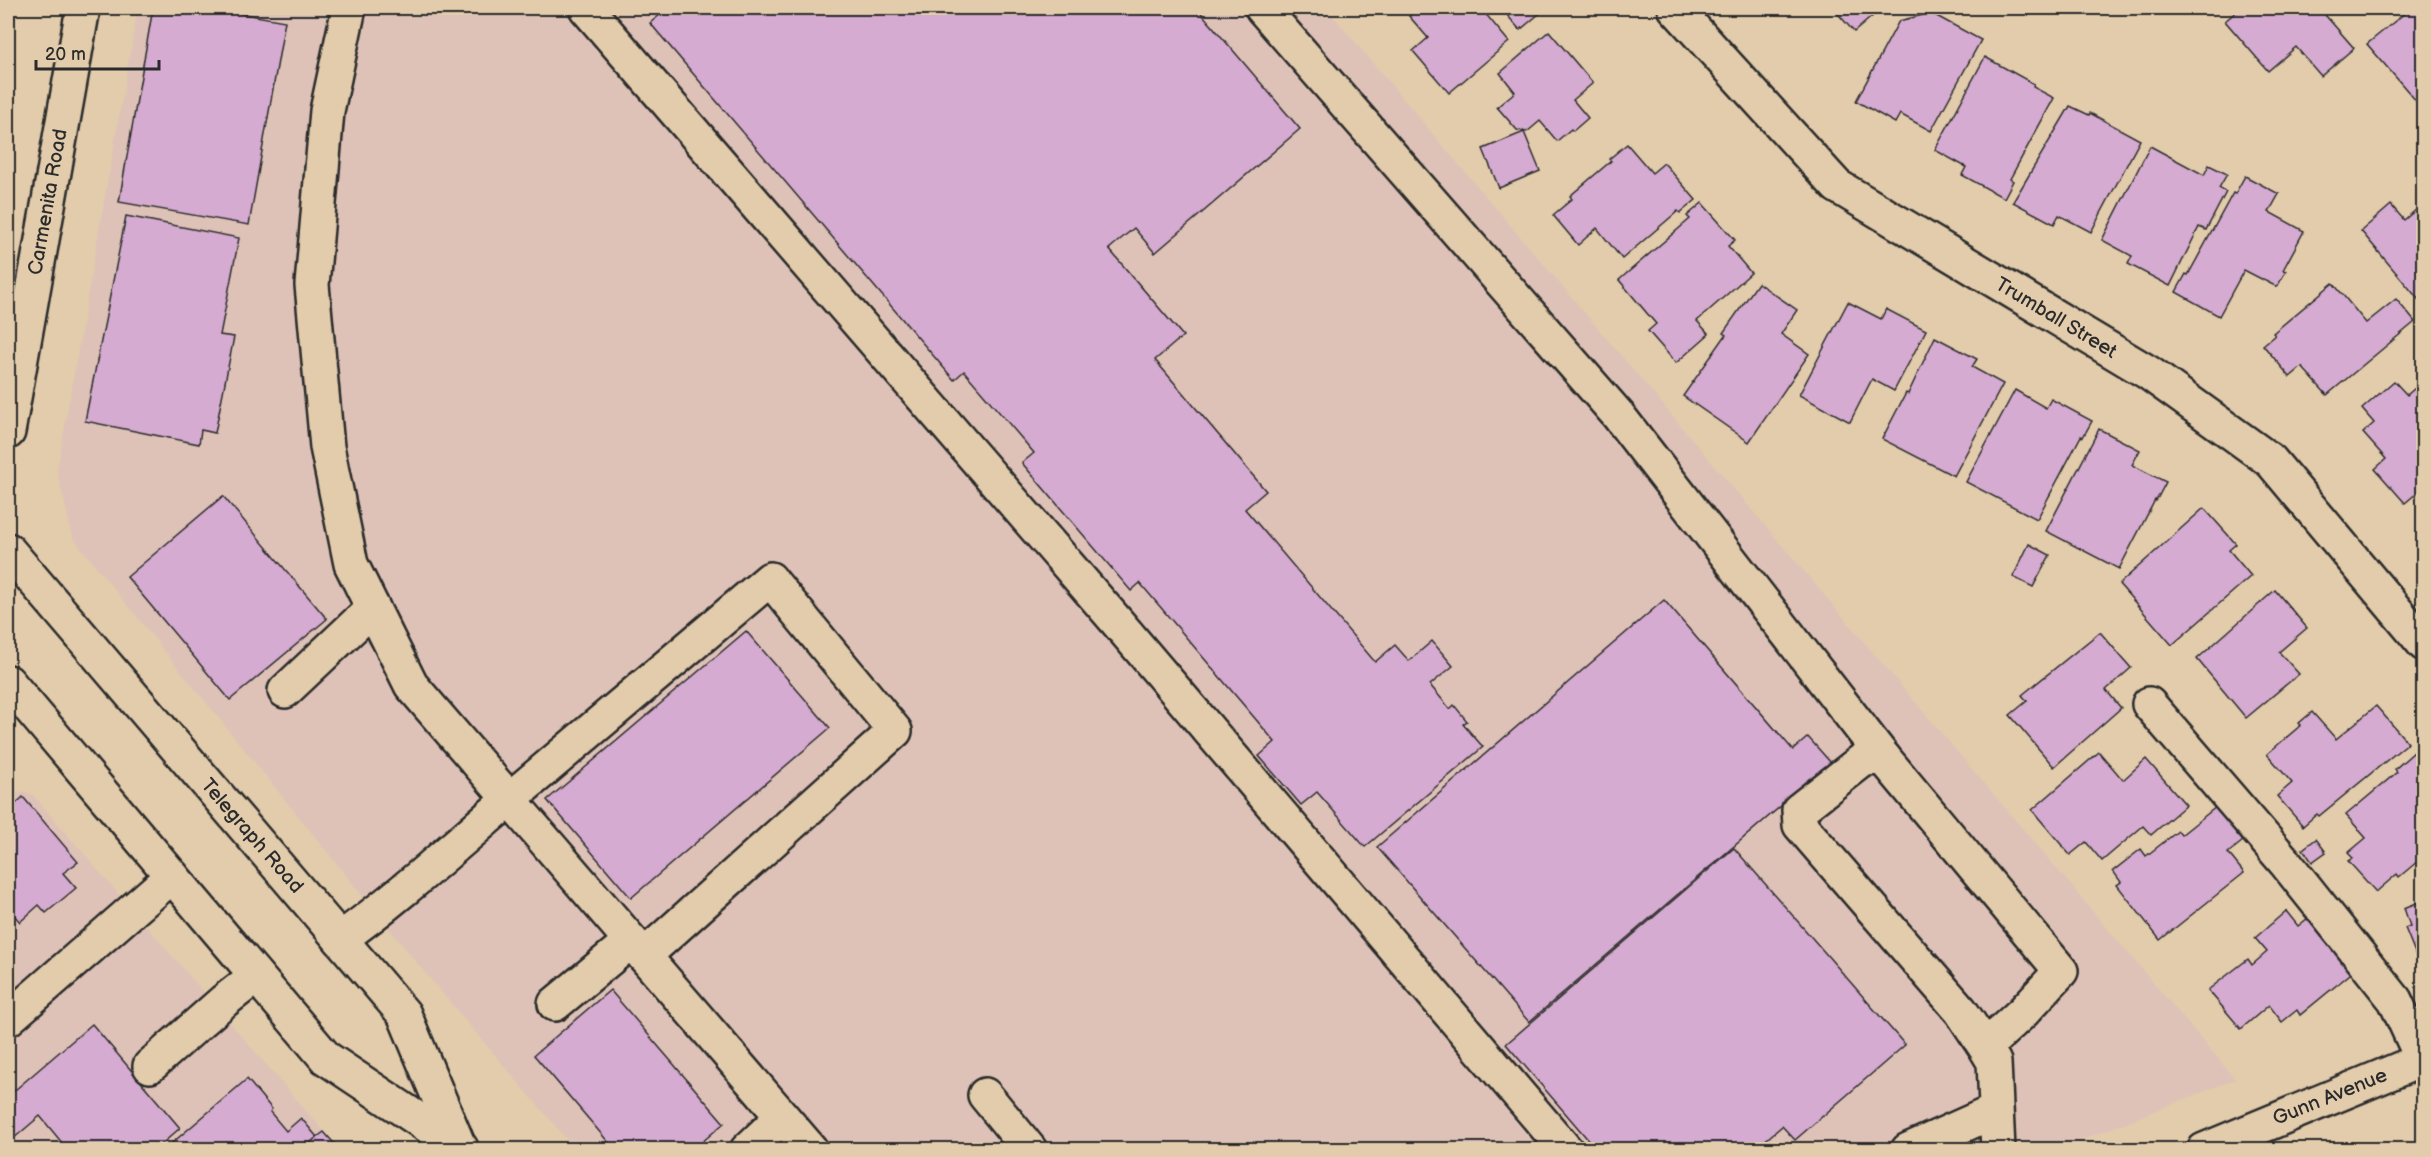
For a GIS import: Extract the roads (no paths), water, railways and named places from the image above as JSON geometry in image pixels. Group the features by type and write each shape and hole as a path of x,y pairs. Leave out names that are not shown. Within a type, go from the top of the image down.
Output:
{"main road":[{"name":"Carmenita Road","path":"8,432 83,8"},
{"path":"349,8 327,111 312,285 327,447 351,564 411,685 811,1149"},
{"path":"586,8 1105,608 1566,1149"},
{"path":"1262,8 1618,415 1884,758 2061,971 2023,1012 1985,1047"},
{"name":"Trumball Street","path":"1675,8 1837,186 2149,373 2271,460 2424,644"},
{"name":"Telegraph Road","path":"8,550 404,1014 460,1147"},
{"path":"340,939 438,863 509,799 770,579 895,731 638,948 555,1004"},
{"path":"285,691 373,608"},
{"name":"Telegraph Road","path":"8,682 326,1058 460,1147"},
{"path":"2149,704 2285,862 2395,1000 2423,1059"},
{"path":"1884,758 1864,759 1799,810 1800,825 1961,1011 1985,1047 1994,1062 1998,1149"},
{"path":"11,1013 172,876"},
{"path":"150,1066 256,976"},
{"name":"Gunn Avenue","path":"2204,1149 2423,1059"},
{"path":"985,1095 1030,1149"},
{"path":"1908,1149 1995,1111"},
{"path":"747,1149 782,1117"}]}
